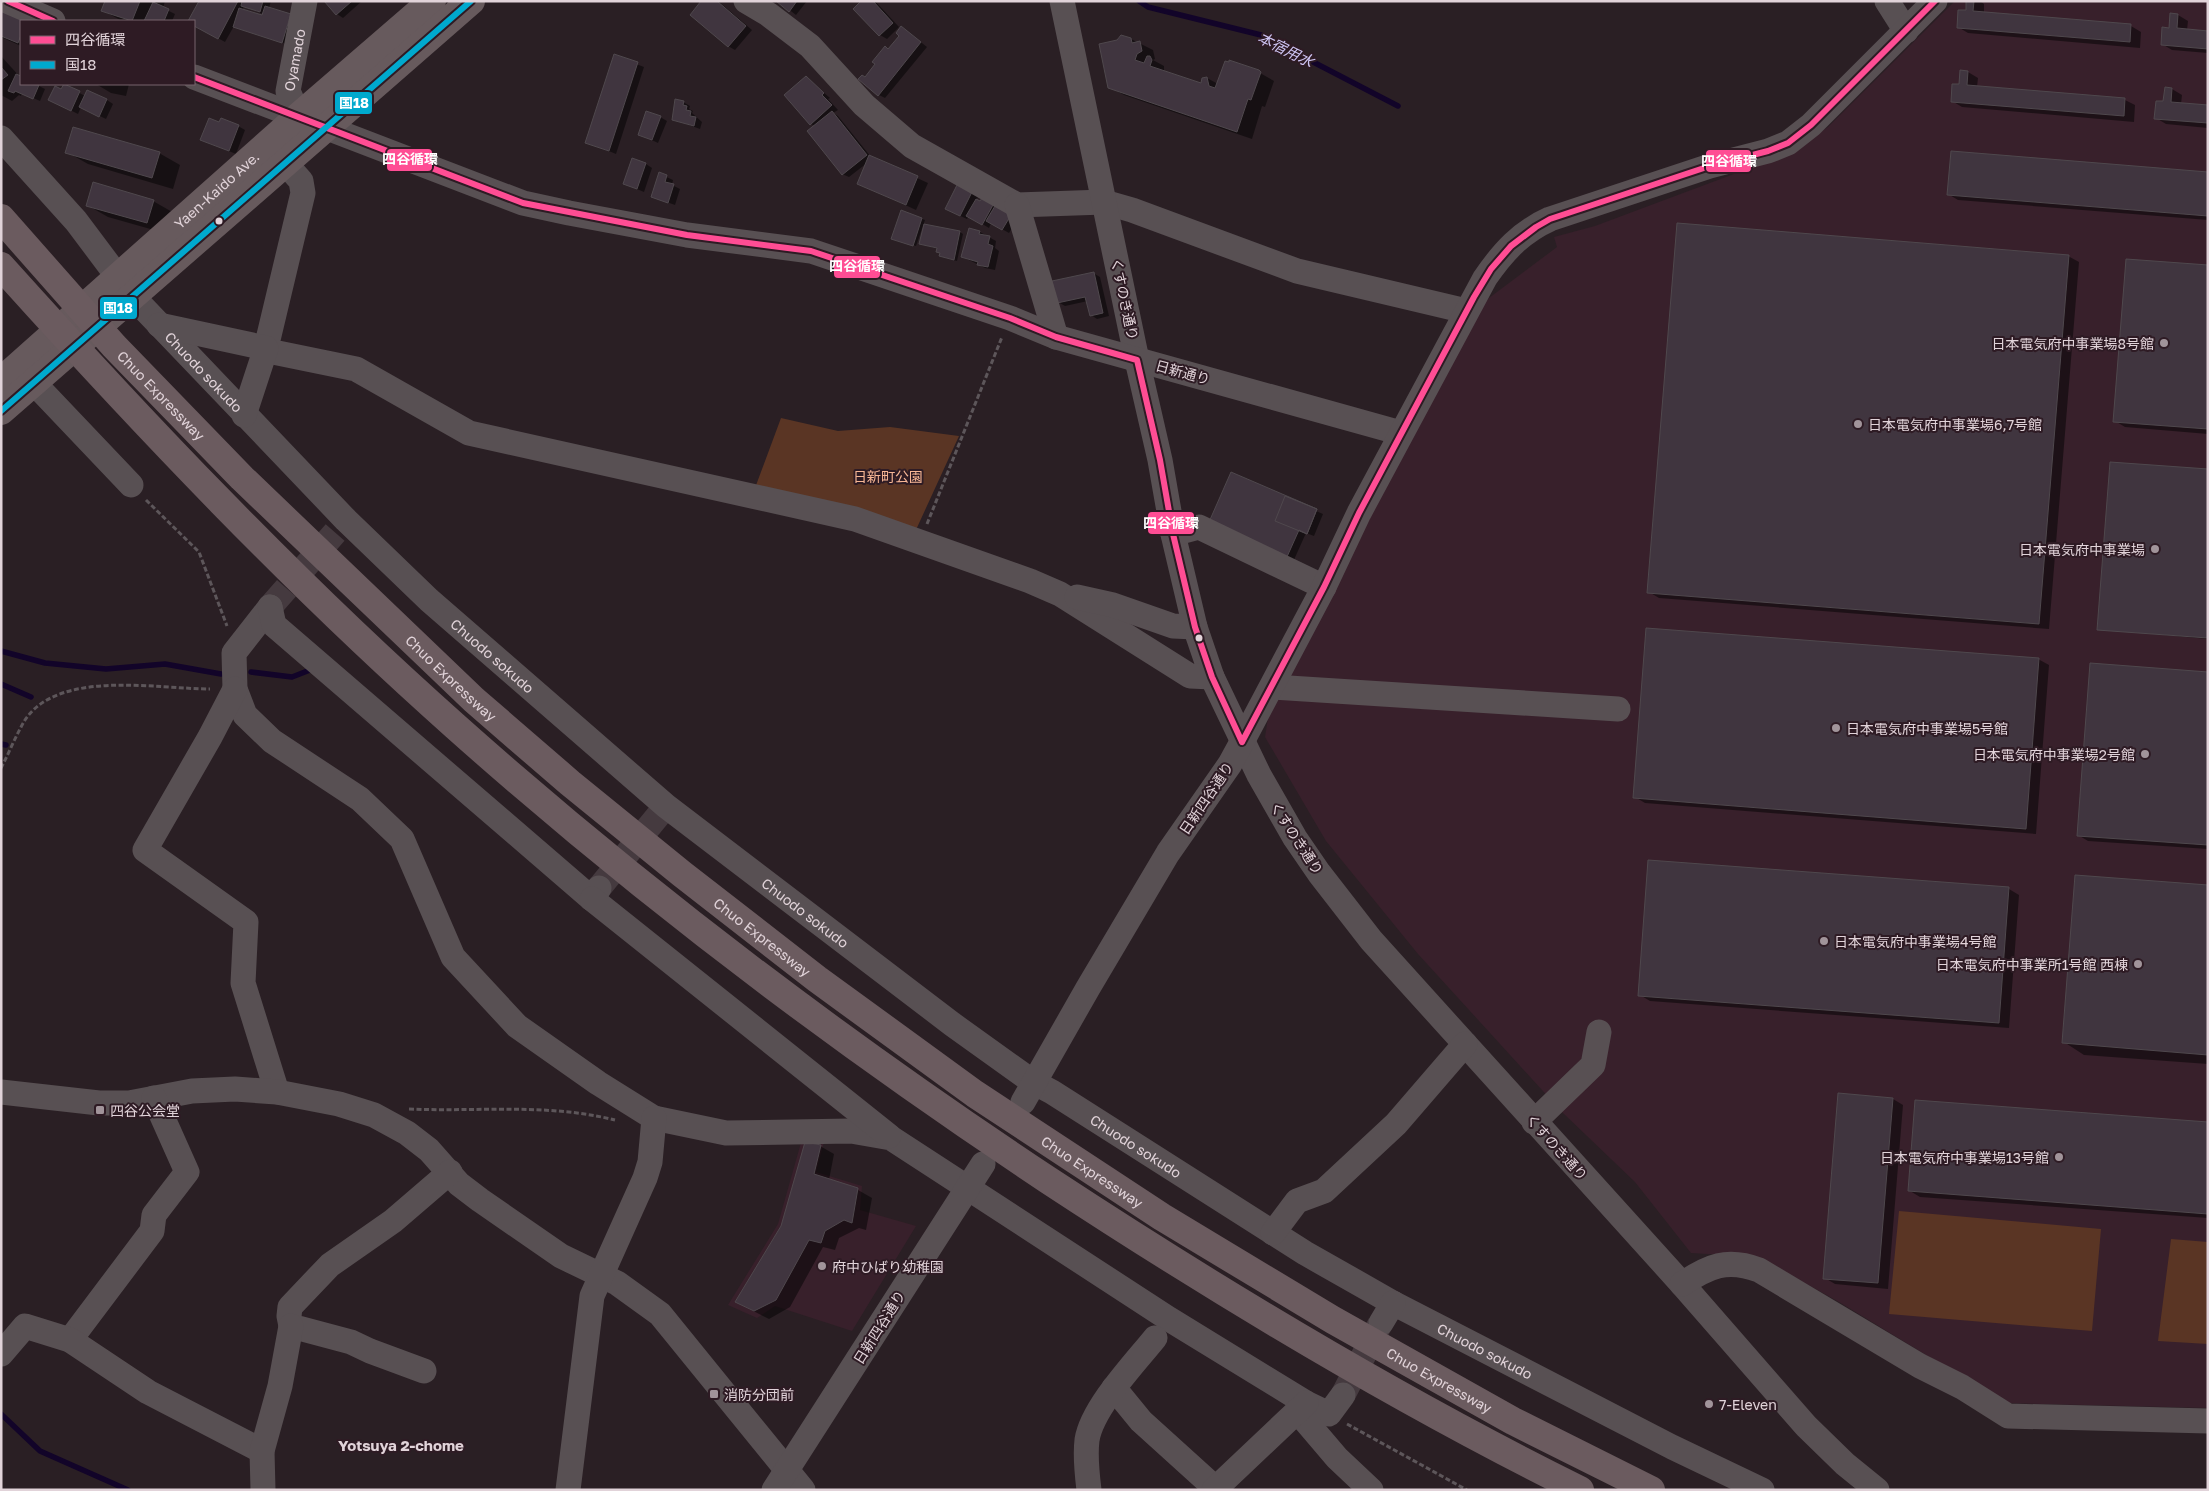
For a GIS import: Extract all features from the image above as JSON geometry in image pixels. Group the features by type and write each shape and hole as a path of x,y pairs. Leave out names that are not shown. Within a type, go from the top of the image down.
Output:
{"highway":[{"name":"Chuo Expressway","path":"1,218 114,346 242,478 474,700 614,819 817,979 975,1094 1162,1217 1359,1335 1514,1421 1651,1490"},
{"path":"1,266 90,365 219,500 346,624 452,724 549,808 658,898 798,1006 961,1122 1142,1242 1315,1347 1495,1448 1580,1490"}],"main road":[{"name":"Yaen-Kaido Ave.","path":"125,287 299,116 432,1"},
{"name":"Yaen-Kaido Ave.","path":"1,411 12,373 286,164 471,1"}],"street":[{"path":"7,1 51,20"},
{"name":"Oyamado","path":"299,116 288,91 306,1"},
{"path":"746,1 768,14 810,46 864,106 912,146 1017,205 1104,202 1132,210 1298,271 1466,311"},
{"name":"くすのき通り","path":"1062,1 1137,360 1160,460 1173,534 1195,627 1212,677 1242,742 1275,805 1324,880 1371,940 1682,1284 1806,1426 1844,1464 1877,1490"},
{"path":"1887,1 1906,31"},
{"path":"1401,433 1466,311 1496,261 1526,232 1538,225 1571,212 1710,166 1788,143 1811,126 1935,1"},
{"name":"日新通り","path":"195,77 523,202 569,213 687,234 810,251 1010,318 1056,337 1401,433"},
{"name":"Chuodo sokudo","path":"1,138 76,221 125,287 159,325 346,520 429,600 666,806 952,1024 1028,1092 1052,1092 1273,1233 1387,1313 1762,1490"},
{"path":"244,415 266,348 303,193 301,181 286,164"},
{"path":"1017,205 1056,337"},
{"path":"159,325 266,348 273,352 356,369 469,433 855,519 1030,581 1060,594 1190,676 1212,677"},
{"path":"12,373 131,485"},
{"name":"日新四谷通り","path":"1028,1092 1168,853 1230,764 1273,687 1401,433"},
{"path":"1173,534 1198,528 1324,587"},
{"path":"1060,594 1113,605 1173,626 1195,627"},
{"path":"891,1138 852,1131 726,1133 654,1118 598,1083 517,1026 453,957 402,839 360,799 272,741 245,715 235,690 234,653 270,607 274,625 595,894 891,1138 1302,1407 1337,1458 1371,1490"},
{"path":"1273,687 1618,709"},
{"path":"235,690 145,850 246,922 243,983 276,1092"},
{"path":"1534,1122 1593,1065 1600,1032"},
{"path":"1273,1233 1297,1201 1324,1191 1396,1124 1465,1044"},
{"path":"1,1092 99,1103 129,1103 213,1088 276,1092 339,1104 374,1114 408,1133 429,1150 459,1184 480,1200 561,1256 601,1274 638,1297 660,1314 781,1480 803,1490"},
{"path":"70,1340 152,1231 154,1215 187,1172 154,1098"},
{"path":"568,1490 592,1296 646,1178 650,1162 654,1118"},
{"name":"日新四谷通り","path":"781,1480 983,1164"},
{"path":"263,1490 262,1450 280,1386 291,1326 290,1307 330,1265 393,1221 450,1172"},
{"path":"1682,1284 1700,1272 1721,1264 1747,1265 1759,1270 1920,1366 1962,1387 2008,1416 2208,1421"},
{"path":"1,1354 25,1326 70,1340 148,1392 262,1450"},
{"path":"291,1326 351,1342 424,1371"},
{"path":"1089,1490 1087,1439 1094,1418 1114,1388 1155,1338"},
{"path":"1114,1388 1141,1421 1214,1489 1302,1407 1336,1404"}],"path":[{"path":"919,543 1010,318"},
{"path":"131,485 199,552 229,629 234,653"},
{"path":"1,768 26,719 47,700 88,686 128,685 235,690"},
{"path":"374,1114 408,1109 520,1108 595,1115 620,1121"},
{"path":"1336,1404 1467,1490"}],"shaded area":[{"name":"日本電気府中事業場","path":"1955,1 2208,1 2208,1408 2005,1403 1839,1302 1758,1257 1691,1253 1635,1182 1563,1113 1418,954 1326,841 1265,737 1268,718 1399,456 1485,301 1557,247 1554,237 1595,226 1793,152 1828,127"},
{"name":"府中ひばり幼稚園","path":"825,1138 816,1172 862,1186 860,1210 916,1226 852,1331 775,1306 757,1318 728,1305 778,1224 802,1139"}],"green space":[{"name":"日新町公園","path":"781,418 838,431 890,427 959,436 915,532 755,488"},
{"path":"1899,1211 2101,1229 2092,1331 1889,1314"},
{"path":"2171,1239 2208,1242 2208,1344 2158,1341"}],"building":[{"path":"105,1 140,1 132,20 101,11"},
{"path":"199,1 238,1 218,39 195,27 195,20 189,20"},
{"path":"242,1 263,1 260,12 241,6"},
{"path":"324,1 352,1 336,15"},
{"path":"701,1 717,1 746,26 728,47 690,15"},
{"path":"776,1 797,1 789,12"},
{"path":"861,1 873,1 893,23 879,36 853,9"},
{"path":"1966,1 1974,1 1973,11 2131,24 2130,42 1957,28 1958,10 1966,10"},
{"path":"153,2 169,9 164,20 144,20"},
{"path":"265,6 291,14 282,43 233,27 239,8 262,15"},
{"path":"1,10 23,20 20,20 20,38 18,43 1,36"},
{"path":"2170,13 2178,14 2177,28 2208,31 2208,49 2161,45 2162,27 2169,28"},
{"path":"901,26 921,42 878,96 858,79 862,75 865,77 875,64 872,62 885,46 888,49 899,36 896,33"},
{"path":"1121,35 1131,38 1132,43 1140,41 1142,51 1137,54 1135,60 1144,63 1147,56 1150,56 1152,60 1150,66 1201,83 1202,78 1207,77 1209,86 1215,88 1225,61 1229,62 1229,60 1259,70 1261,72 1251,100 1248,99 1237,132 1108,88 1099,44 1117,40"},
{"path":"614,54 638,62 609,151 585,143"},
{"path":"1,67 8,75 1,80"},
{"path":"1960,70 1968,71 1967,85 2125,98 2124,116 1951,102 1952,84 1959,84"},
{"path":"16,74 20,76 20,85 39,85 33,99 15,91 14,93 8,91"},
{"path":"806,76 824,93 822,95 832,105 810,125 784,95"},
{"path":"63,85 66,85 80,91 71,111 48,100 55,86 61,89"},
{"path":"2165,87 2172,88 2171,102 2208,105 2208,123 2154,119 2156,101 2163,101"},
{"path":"87,90 107,99 99,117 79,107"},
{"path":"675,99 684,101 683,105 687,106 686,110 691,111 690,116 696,117 694,126 672,120"},
{"path":"646,111 661,116 652,140 638,135"},
{"path":"832,111 867,155 842,175 807,131"},
{"path":"209,118 219,122 221,118 239,125 229,151 200,140"},
{"path":"73,127 160,152 152,178 65,153"},
{"path":"1951,151 2208,172 2208,216 1947,195"},
{"path":"869,155 918,176 906,205 857,184"},
{"path":"632,158 646,163 637,189 623,184"},
{"path":"659,172 667,175 665,182 674,184 668,203 651,197"},
{"path":"93,182 154,200 147,223 86,206"},
{"path":"957,185 972,192 960,216 945,209"},
{"path":"982,198 993,205 982,225 966,216 976,199 980,201"},
{"path":"995,206 1011,215 1002,230 986,221"},
{"path":"901,210 922,218 913,246 891,239"},
{"name":"日本電気府中事業場6,7号館","path":"1677,223 2069,255 2039,624 1647,593"},
{"path":"924,224 960,231 954,260 939,256 940,253 936,252 937,248 919,244"},
{"path":"969,228 980,231 979,234 990,236 988,244 993,246 988,267 977,265 978,262 961,257"},
{"name":"日本電気府中事業場8号館","path":"2126,259 2208,265 2208,429 2113,422"},
{"path":"1094,272 1103,313 1090,316 1085,297 1057,303 1052,281"},
{"name":"日本電気府中事業場","path":"2110,462 2208,469 2208,638 2097,630"},
{"path":"1231,472 1317,509 1307,534 1299,530 1286,559 1209,522"},
{"path":"1285,496 1317,509 1307,534 1275,521"},
{"name":"日本電気府中事業場5号館","path":"1646,628 2039,658 2026,829 1633,798"},
{"name":"日本電気府中事業場2号館","path":"2090,663 2208,672 2208,845 2077,836"},
{"name":"日本電気府中事業場4号館","path":"1648,860 2009,887 1999,1023 1638,996"},
{"name":"日本電気府中事業所1号館 西棟","path":"2075,875 2208,885 2208,1055 2062,1043"},
{"path":"1838,1093 1893,1098 1878,1283 1823,1279"},
{"name":"日本電気府中事業場13号館","path":"1915,1100 2208,1122 2208,1214 1908,1191"},
{"name":"府中ひばり幼稚園","path":"805,1142 821,1145 814,1174 858,1188 852,1223 844,1220 825,1231 821,1243 809,1240 776,1300 754,1311 735,1302 781,1226"}],"waterway":[{"name":"本宿用水","path":"1139,1 1148,7 1261,35 1398,106"},
{"path":"1,651 45,663 106,669 165,664 221,674"},
{"path":"251,672 292,677 310,670"},
{"path":"1,684 31,697"},
{"path":"1,744 6,745"},
{"path":"1,1414 40,1451 128,1490"}],"tunnel":[{"path":"270,607 346,520"},
{"path":"599,888 666,806"},
{"path":"1343,1395 1380,1324"}],"transit line":[{"name":"四谷循環","path":"8,1 51,20"},
{"name":"国18","path":"1,411 471,1"},
{"name":"四谷循環","path":"1242,742 1324,587 1359,513 1474,297 1491,269 1511,246 1550,219 1710,166 1768,151 1788,143 1811,125 1935,1"},
{"name":"四谷循環","path":"195,77 523,203 687,235 811,251 1010,318 1056,337 1137,360 1160,460 1173,534 1195,627 1212,677 1242,742"}],"place":[{"name":"日本電気府中事業場8号館","path":"2164,343"},
{"name":"日本電気府中事業場6,7号館","path":"1858,424"},
{"name":"日本電気府中事業場","path":"2155,549"},
{"name":"日本電気府中事業場5号館","path":"1836,728"},
{"name":"日本電気府中事業場2号館","path":"2145,754"},
{"name":"日本電気府中事業場4号館","path":"1824,941"},
{"name":"日本電気府中事業所1号館 西棟","path":"2138,964"},
{"name":"四谷公会堂","path":"100,1110"},
{"name":"日本電気府中事業場13号館","path":"2059,1157"},
{"name":"府中ひばり幼稚園","path":"822,1266"},
{"name":"消防分団前","path":"714,1394"},
{"name":"7-Eleven","path":"1709,1404"}],"district":[{"name":"Yotsuya 2-chome","path":"401,1445"}]}
